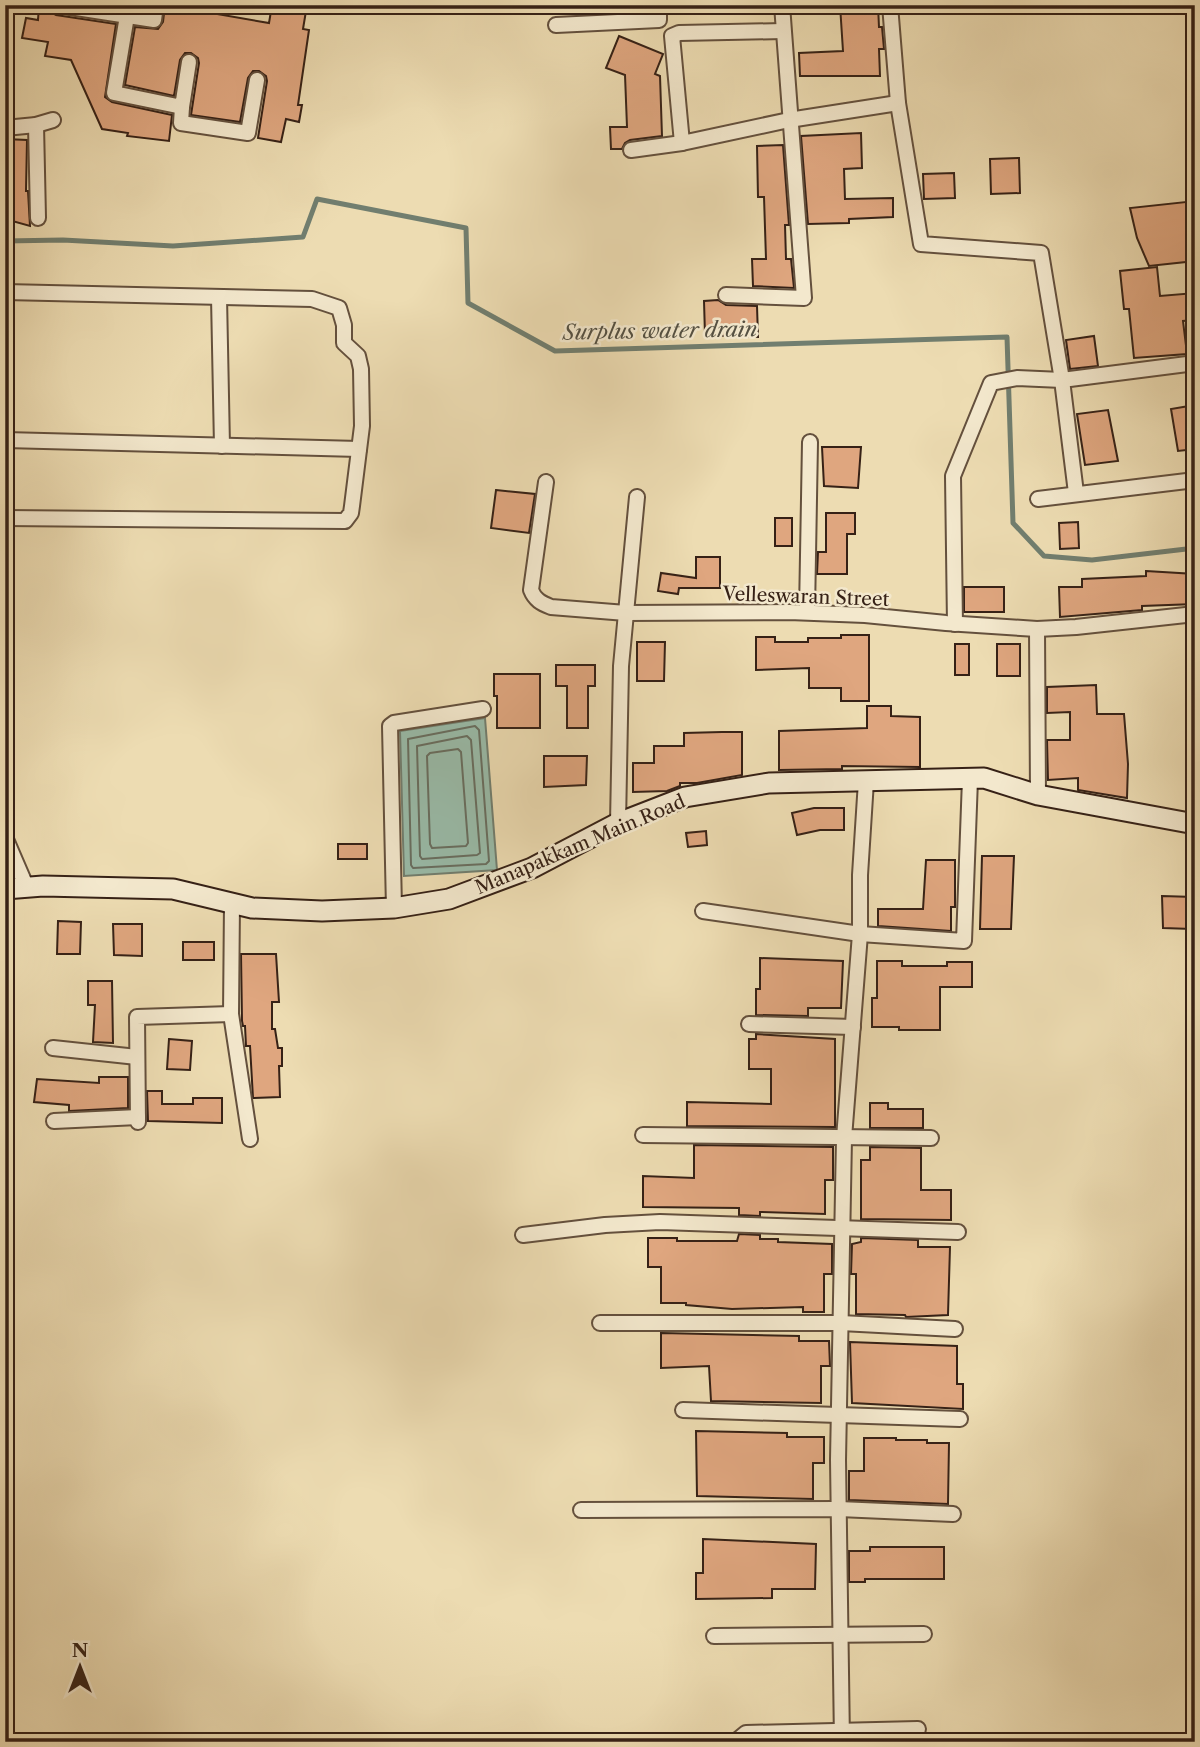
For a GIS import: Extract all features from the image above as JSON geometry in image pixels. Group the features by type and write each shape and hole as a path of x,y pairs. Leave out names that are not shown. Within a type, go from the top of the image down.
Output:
{"main road":[{"name":"Manapakkam Main Road","path":"5,889 173,888 252,908 322,911 394,908 449,899 532,868 618,823 685,797 769,783 984,778 1038,795 1195,824"}],"street":[{"path":"57,5 154,20 156,5"},
{"path":"556,25 659,20 659,5"},
{"path":"726,295 804,298 782,5"},
{"path":"890,5 898,103 921,244 1041,253 1062,380 1076,494"},
{"path":"127,16 114,93 181,107"},
{"path":"682,143 672,36 679,33 783,31"},
{"path":"189,62 181,123 248,133 257,80"},
{"path":"631,150 682,143 789,120 898,103"},
{"path":"5,128 36,125 53,120"},
{"path":"36,125 38,218"},
{"path":"5,292 312,299 339,308 344,325 344,343 358,356 361,369 362,426 351,513 345,520 5,518"},
{"path":"219,297 222,446"},
{"path":"955,624 953,477 990,383 1017,378 1062,380 1195,363"},
{"path":"5,440 359,449"},
{"path":"807,612 810,442"},
{"path":"1038,499 1195,480"},
{"name":"Velleswaran Street","path":"546,482 531,590 540,603 551,607 626,613 865,614 955,624 1037,629 1195,614"},
{"path":"618,823 621,667 637,497"},
{"path":"1037,629 1038,795"},
{"path":"394,908 390,726 394,723 483,709"},
{"path":"704,911 860,934 964,941 970,779"},
{"path":"842,1736 838,1415 844,1138 860,934 860,875 866,781"},
{"path":"5,837 27,888"},
{"path":"232,903 231,1014 250,1139"},
{"path":"1195,963 1195,1015"},
{"path":"54,1121 138,1120 137,1017 231,1014"},
{"path":"750,1024 853,1027"},
{"path":"52,1048 138,1057"},
{"path":"643,1135 931,1138"},
{"path":"523,1235 605,1225 660,1222 958,1233"},
{"path":"600,1323 841,1323 955,1329"},
{"path":"683,1410 960,1419"},
{"path":"581,1510 839,1509 953,1514"},
{"path":"714,1636 924,1634"},
{"path":"736,1742 746,1733 842,1736 918,1730"}],"water":[{"path":"485,718 497,870 404,876 400,731"}],"building":[{"path":"39,5 48,5 56,15 116,24 105,97 112,102 172,115 169,141 127,136 128,133 102,129 71,60 45,56 48,42 22,38 26,18 38,20"},
{"path":"165,5 218,11 217,14 269,23 272,5 307,5 303,29 309,30 298,105 302,105 299,122 286,119 281,142 258,138 267,81 266,76 259,71 253,71 248,78 240,122 191,115 199,63 198,58 191,53 185,53 180,60 174,96 125,85 135,27 158,29 163,22"},
{"path":"840,5 878,5 884,49 879,49 880,76 800,76 799,53 843,51"},
{"path":"619,36 663,54 655,74 660,76 662,136 630,140 622,149 611,149 610,127 627,127 625,75 606,68"},
{"path":"861,133 862,168 844,169 845,199 893,198 893,217 849,219 849,223 808,224 801,136"},
{"path":"5,139 27,140 26,191 30,226 5,219"},
{"path":"783,145 789,225 785,225 786,259 791,259 794,288 753,286 752,259 766,259 764,197 758,197 757,146"},
{"path":"1019,158 1020,193 991,194 990,159"},
{"path":"954,173 955,198 924,199 923,174"},
{"path":"1195,201 1195,261 1149,266 1137,238 1130,208"},
{"path":"1157,267 1160,296 1195,293 1195,320 1183,321 1187,354 1134,358 1129,309 1124,309 1120,271"},
{"path":"718,300 726,305 757,306 758,337 705,335 704,301"},
{"path":"1094,336 1098,366 1070,369 1066,340"},
{"path":"1195,405 1195,449 1178,451 1171,409"},
{"path":"1108,410 1118,461 1085,465 1077,414"},
{"path":"822,447 861,447 858,488 824,486"},
{"path":"496,490 535,494 529,533 491,528"},
{"path":"826,513 855,513 855,534 847,534 847,574 817,574 818,552 826,552"},
{"path":"775,518 792,518 792,546 775,546"},
{"path":"1078,522 1079,548 1060,549 1059,523"},
{"path":"696,557 720,557 720,588 679,588 678,594 658,591 661,573 696,578"},
{"path":"1146,571 1195,574 1195,604 1142,606 1142,610 1060,617 1059,587 1082,587 1082,579 1146,576"},
{"path":"964,587 1004,587 1004,612 964,612"},
{"path":"841,635 869,635 869,701 841,701 841,688 809,688 809,668 756,670 756,637 775,637 775,642 808,642 808,638 841,638"},
{"path":"637,642 665,642 664,681 637,681"},
{"path":"955,644 969,644 969,675 955,675"},
{"path":"997,644 1020,644 1020,676 997,676"},
{"path":"556,665 595,665 595,686 588,686 588,728 567,728 567,686 556,686"},
{"path":"494,674 540,674 540,728 497,728"},
{"path":"1096,685 1097,714 1124,714 1128,764 1127,798 1078,790 1078,778 1048,780 1047,740 1070,740 1070,712 1047,713 1047,687"},
{"path":"867,706 891,706 891,716 920,717 920,767 842,766 842,769 779,770 779,731 867,728"},
{"path":"742,732 742,775 697,783 680,783 680,786 667,791 633,792 633,763 654,763 654,746 684,746 684,733"},
{"path":"544,756 587,756 586,785 544,787"},
{"path":"814,808 844,808 844,830 820,830 797,835 792,813"},
{"path":"706,831 707,845 688,847 686,833"},
{"path":"338,844 367,844 367,859 338,859"},
{"path":"982,856 1014,856 1011,929 980,929"},
{"path":"926,860 955,860 955,907 951,907 951,931 878,926 878,909 923,909"},
{"path":"1162,896 1194,897 1192,929 1163,928"},
{"path":"58,921 81,922 80,954 57,954"},
{"path":"113,924 142,924 142,956 114,955"},
{"path":"183,942 214,942 214,960 183,960"},
{"path":"241,954 276,954 279,1002 272,1002 272,1029 275,1029 278,1048 282,1048 282,1066 279,1066 280,1097 253,1098 250,1046 246,1046 245,1026 242,1021"},
{"path":"760,958 843,961 841,1008 808,1008 808,1016 756,1015 756,989 760,989"},
{"path":"877,961 902,961 902,966 947,966 947,962 972,962 972,987 940,987 940,1030 872,1027 872,998 877,998"},
{"path":"88,981 112,981 113,1043 93,1042 95,1005 88,1005"},
{"path":"756,1034 835,1039 835,1127 687,1126 687,1102 771,1104 771,1069 749,1069 749,1039 756,1039"},
{"path":"169,1039 192,1041 190,1070 167,1069"},
{"path":"99,1077 128,1077 128,1108 69,1111 69,1105 34,1102 37,1079 99,1083"},
{"path":"147,1091 162,1091 162,1104 193,1104 193,1098 222,1098 222,1123 148,1121"},
{"path":"870,1103 888,1103 888,1109 923,1109 923,1128 870,1128"},
{"path":"694,1145 833,1147 833,1180 825,1180 825,1214 760,1212 760,1216 739,1215 739,1208 643,1207 643,1176 694,1178"},
{"path":"870,1147 921,1148 921,1190 951,1190 951,1220 861,1219 861,1160 870,1160"},
{"path":"739,1234 760,1235 760,1239 778,1239 778,1242 832,1244 832,1274 824,1274 824,1312 803,1312 803,1307 732,1309 686,1303 661,1303 661,1267 648,1267 648,1238 737,1241"},
{"path":"861,1238 918,1240 918,1247 950,1247 948,1315 906,1317 856,1314 856,1274 851,1274 852,1244 861,1242"},
{"path":"661,1333 799,1336 799,1341 829,1341 830,1366 821,1366 821,1403 711,1401 709,1366 661,1368"},
{"path":"850,1342 957,1346 957,1384 963,1384 963,1409 852,1403"},
{"path":"696,1431 787,1433 787,1437 824,1437 824,1463 813,1463 813,1499 697,1496"},
{"path":"864,1438 949,1443 948,1504 849,1500 849,1471 864,1471"},
{"path":"703,1539 816,1544 815,1589 772,1589 772,1598 696,1599 696,1573 703,1573"},
{"path":"870,1547 944,1547 944,1579 865,1579 865,1582 849,1582 849,1551 870,1551"}],"waterway":[{"name":"Surplus water drain","path":"5,241 63,240 173,246 303,237 317,199 466,228 468,303 555,351 1007,337 1013,523 1044,556 1092,560 1195,548"}]}
